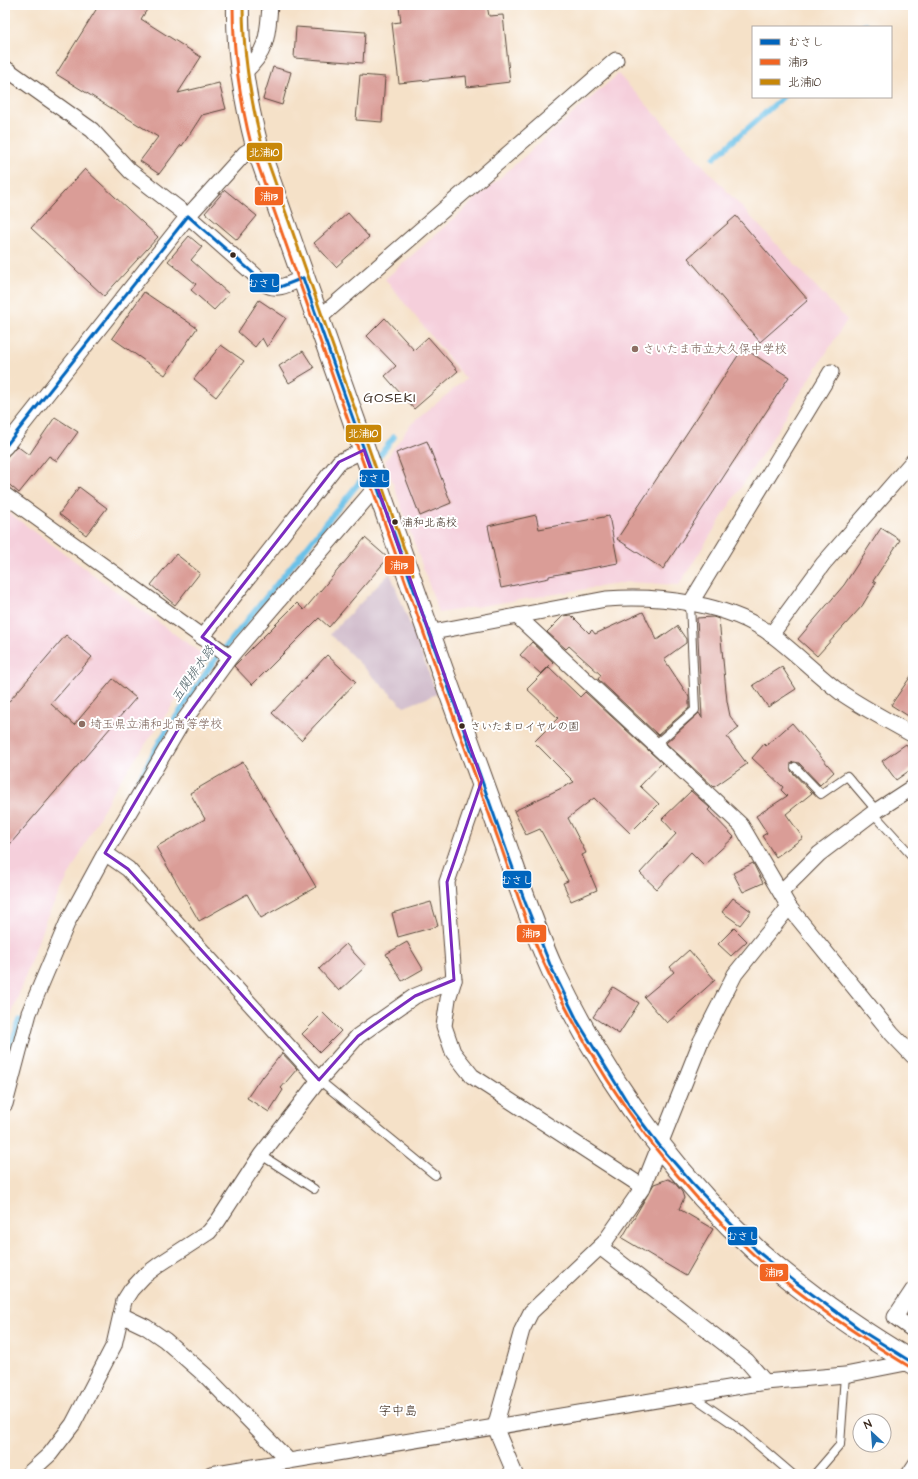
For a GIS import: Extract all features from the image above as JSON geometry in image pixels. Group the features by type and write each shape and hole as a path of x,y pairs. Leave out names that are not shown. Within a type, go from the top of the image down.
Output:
{"main road":[{"path":"238,5 237,24 242,74 257,146 428,633 525,902 551,967 578,1022 604,1067 631,1108 659,1145 691,1182 757,1250 800,1286 866,1333 912,1362"}],"street":[{"path":"242,74 260,56 268,35 270,5"},
{"path":"318,319 616,60"},
{"path":"5,69 92,130 130,171 188,216 269,287 280,287 303,278"},
{"path":"5,447 188,216 244,153 257,146"},
{"path":"690,604 831,372"},
{"path":"771,635 823,564 913,461"},
{"path":"5,1104 30,1013 68,921 105,853 180,726 371,468 339,462 202,637"},
{"path":"5,494 230,657"},
{"path":"428,633 606,599 634,597 690,604 731,613 771,635 840,692 913,735"},
{"path":"517,616 741,825 781,892 788,907 892,1034 913,1056"},
{"path":"482,780 447,882 454,980 448,999 444,1026 453,1052 472,1076 643,1187"},
{"path":"781,892 818,854 874,812 913,787"},
{"path":"105,853 128,869 319,1080"},
{"path":"515,1474 495,1427 522,1330 531,1312 600,1247 643,1187 701,1041 735,974 788,907"},
{"path":"28,1474 50,1454 73,1424 114,1345 124,1301 131,1290 144,1276 209,1232 218,1221 261,1154 319,1080 358,1036 388,1013 415,996 454,980"},
{"path":"600,1247 747,1361 765,1382"},
{"path":"913,1290 895,1317 913,1330"},
{"path":"121,1315 146,1326 165,1340 206,1376 289,1461"},
{"path":"211,1474 765,1382 845,1375 912,1362"}],"lane":[{"path":"655,744 695,710 690,604"},
{"path":"795,767 821,794 847,776 874,812 913,857"},
{"path":"319,1080 435,1175"},
{"path":"261,1154 314,1189"},
{"path":"815,1474 840,1445 845,1375"},
{"path":"690,1394 736,1426 792,1474"},
{"path":"905,1474 913,1462"}],"highlighted area":[{"path":"364,450 482,780 447,882 454,980 415,996 358,1036 319,1080 128,869 105,853 180,726 230,657 202,637 339,462"}],"shaded area":[{"name":"さいたま市立大久保中学校","path":"618,74 847,320 679,585 629,582 439,613 385,461 410,425 466,379 385,279"},
{"name":"埼玉県立浦和北高等学校","path":"5,510 206,657 113,791 46,919 5,1033"},
{"path":"390,573 437,694 404,707 330,634"}],"building":[{"path":"99,5 150,5 141,19 201,57 178,93 219,83 226,109 202,115 182,146 181,145 159,174 140,161 158,137 56,74"},
{"path":"420,5 487,5 489,16 503,15 510,82 467,87 466,76 399,83 392,23 401,22 399,7"},
{"path":"296,27 365,32 363,63 294,58"},
{"path":"273,67 291,72 282,105 263,99"},
{"path":"360,75 385,77 382,122 356,120"},
{"path":"85,169 158,237 104,296 31,228"},
{"path":"225,190 257,216 237,240 205,213"},
{"path":"348,213 369,237 336,267 314,243"},
{"path":"736,216 808,300 760,342 688,258"},
{"path":"189,236 202,247 191,260 229,294 214,310 191,290 196,284 168,261"},
{"path":"144,292 197,328 165,375 112,338"},
{"path":"259,300 286,318 267,347 262,338 255,347 238,332"},
{"path":"385,318 414,350 428,337 458,371 414,409 385,376 396,366 367,336"},
{"path":"221,345 244,361 216,397 194,379"},
{"path":"743,348 789,377 663,569 617,539"},
{"path":"303,351 314,368 289,383 279,366"},
{"path":"55,417 78,432 57,461 49,456 19,493 5,481 5,459 17,446 29,455"},
{"path":"427,441 451,503 420,516 396,453"},
{"path":"79,487 107,508 86,535 59,514"},
{"path":"536,515 539,529 609,516 618,563 549,576 549,578 501,588 488,526"},
{"path":"881,528 900,540 873,581 876,583 862,606 817,656 798,639 844,585"},
{"path":"365,538 388,558 329,627 319,618 252,685 234,666 297,603 304,610"},
{"path":"176,554 200,573 175,605 151,585"},
{"path":"643,612 657,640 677,626 686,639 686,643 664,659 689,697 689,708 658,735 598,679 601,675 569,646 566,649 547,632 563,616 571,615 589,633 592,630 595,634"},
{"path":"713,617 719,619 727,701 730,716 739,728 727,737 747,764 714,787 666,743 699,713 702,718 697,618"},
{"path":"66,635 92,657 51,704 74,725 113,679 136,698 5,850 5,706"},
{"path":"532,642 553,662 541,674 520,655"},
{"path":"327,655 356,682 301,740 272,713"},
{"path":"549,667 580,697 585,692 662,763 640,786 659,804 630,833 594,798 568,818 586,853 582,855 597,890 571,901 563,883 568,881 540,829 526,835 514,811 574,782 534,742 558,718 527,689"},
{"path":"782,667 796,689 768,707 753,685"},
{"path":"913,673 913,719 891,705"},
{"path":"792,723 834,772 820,785 799,763 791,763 791,771 812,793 786,814 803,838 776,857 762,836 767,833 756,816 787,796 781,790 783,787 752,758 764,744 766,746"},
{"path":"906,744 913,753 913,768 896,780 882,761"},
{"path":"243,762 316,887 261,918 247,894 199,921 156,847 205,819 190,793"},
{"path":"691,791 710,808 708,810 734,837 704,865 691,852 657,889 640,873 676,834 662,819"},
{"path":"753,863 763,883 743,892 733,873"},
{"path":"733,898 751,911 740,925 722,912"},
{"path":"431,902 438,926 398,937 392,913"},
{"path":"734,928 747,941 731,956 718,944"},
{"path":"407,942 423,969 402,981 386,954"},
{"path":"346,944 366,966 339,991 319,969"},
{"path":"689,950 715,980 667,1023 644,997 674,972 670,967"},
{"path":"613,987 639,1003 619,1034 593,1017"},
{"path":"323,1013 341,1031 320,1052 302,1034"},
{"path":"282,1053 297,1069 281,1088 283,1090 269,1112 247,1098 262,1076 263,1077"},
{"path":"668,1179 674,1182 682,1192 684,1198 679,1209 713,1229 686,1276 622,1238 654,1184"}],"waterway":[{"name":"五関排水路","path":"714,158 782,98"},
{"name":"五関排水路","path":"373,464 394,437"},
{"name":"五関排水路","path":"129,797 161,739 214,661 366,474"},
{"name":"五関排水路","path":"5,1061 20,1020"}],"transit line":[{"name":"浦13","path":"233,5 234,41 238,77 252,148 523,911 549,974 590,1051 613,1088 638,1125 693,1193 723,1225 772,1271 810,1301 869,1342 910,1367"},
{"name":"北浦10","path":"243,5 244,41 248,75 262,145 413,574"},
{"name":"むさし","path":"188,216 269,287 280,287 303,278"},
{"name":"むさし","path":"5,447 188,216"},
{"name":"むさし","path":"303,278 525,902 551,967 578,1022 631,1108 659,1145 691,1182 757,1251 794,1281 865,1333 913,1363"}],"place":[{"name":"さいたま市立大久保中学校","path":"635,349"},
{"name":"浦和北高校","path":"395,522"},
{"name":"埼玉県立浦和北高等学校","path":"82,724"},
{"name":"さいたまロイヤルの園","path":"462,726"}],"district":[{"name":"GOSEKI","path":"390,398"},
{"name":"字中島","path":"398,1411"}]}
